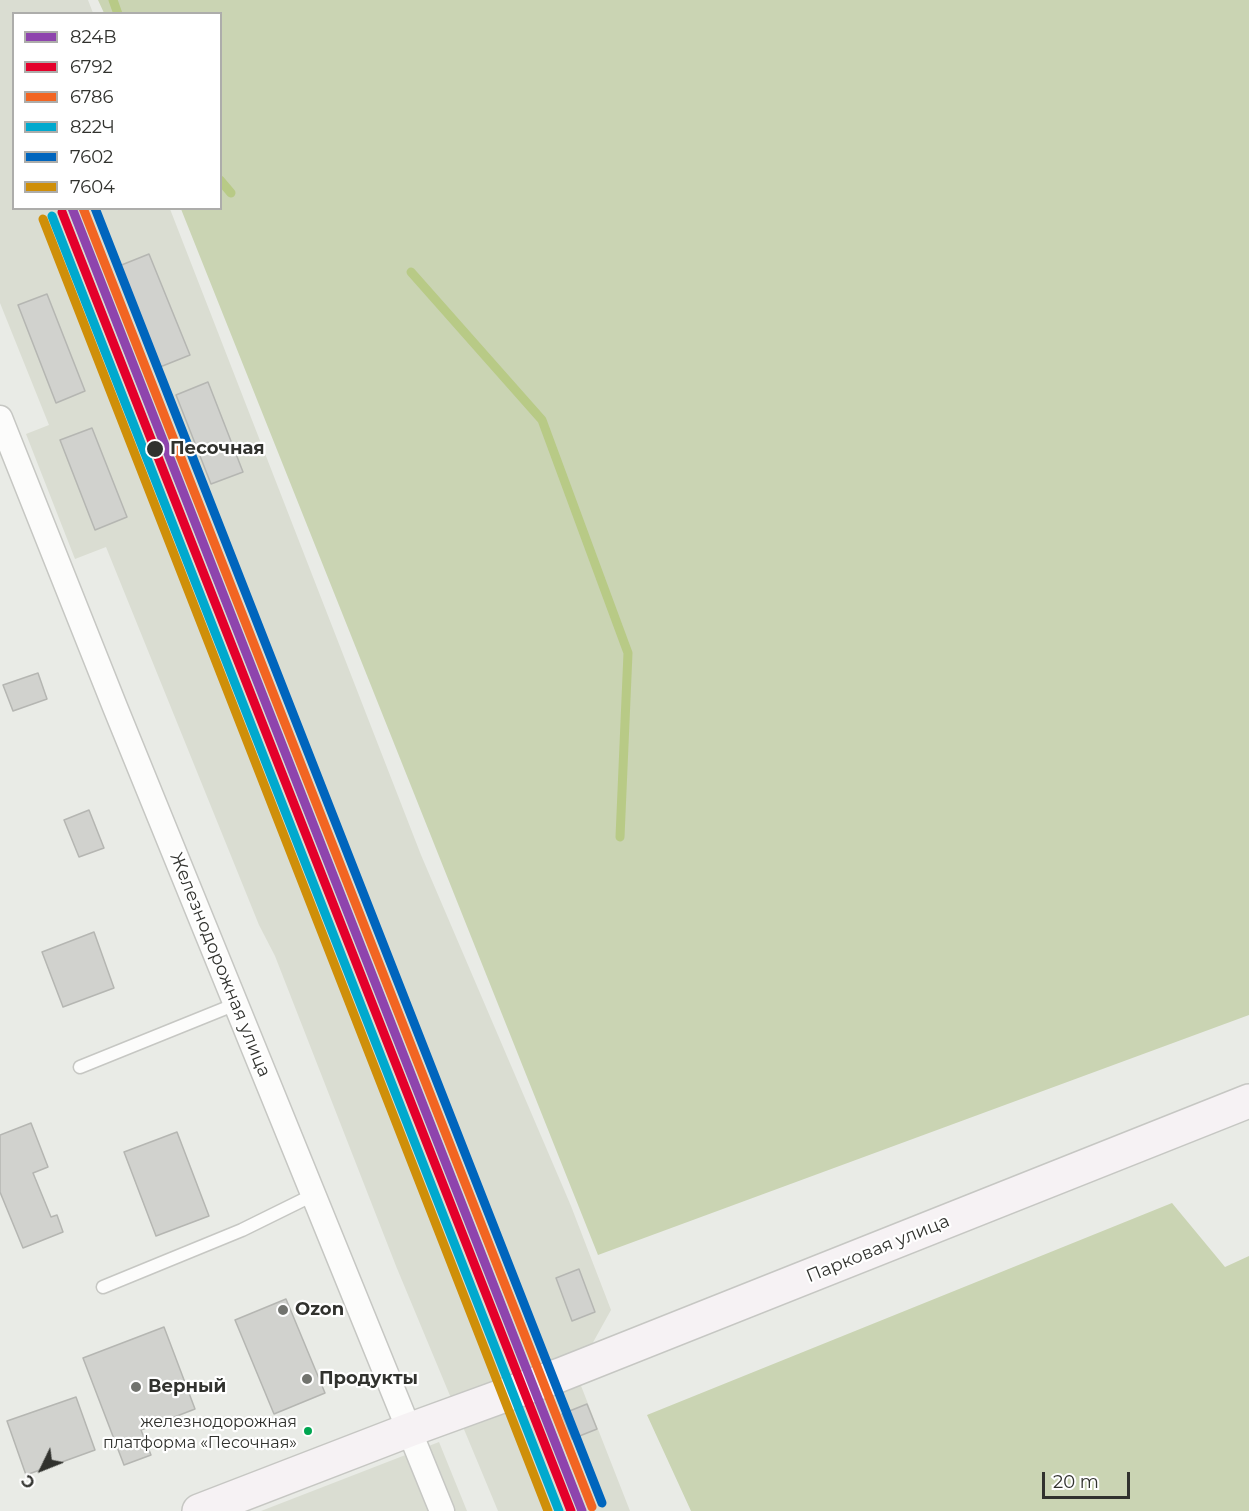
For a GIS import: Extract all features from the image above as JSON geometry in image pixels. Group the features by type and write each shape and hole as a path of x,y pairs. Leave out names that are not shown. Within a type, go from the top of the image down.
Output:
{"main road":[{"name":"Парковая улица","path":"199,1511 506,1395 1249,1101"}],"street":[{"name":"Железнодорожная улица","path":"0,418 119,718 442,1511"}],"lane":[{"path":"80,1066 236,1004"},
{"path":"103,1287 242,1230 313,1195"}],"shaded area":[{"path":"0,0 88,0 93,12 12,12 12,210 170,210 421,855 571,1206 611,1310 576,1373 630,1511 498,1511 396,1266 275,956 259,925 106,547 75,559 26,434 49,425 0,303"},
{"path":"439,1442 467,1511 261,1511"}],"green space":[{"path":"98,0 1249,0 1249,1015 598,1255 181,210 222,210 222,12 104,12"},
{"path":"1172,1203 1225,1267 1249,1256 1249,1511 691,1511 647,1415"}],"building":[{"path":"149,254 190,355 160,367 119,266"},
{"path":"47,294 85,391 56,403 18,305"},
{"path":"208,382 243,472 211,484 176,395"},
{"path":"92,428 127,517 95,530 60,440"},
{"path":"38,673 47,699 13,711 3,685"},
{"path":"89,810 104,848 79,857 64,820"},
{"path":"94,932 114,988 63,1007 42,952"},
{"path":"31,1123 48,1167 33,1173 51,1217 57,1215 63,1232 23,1248 0,1192 0,1135"},
{"path":"177,1132 209,1216 156,1236 124,1152"},
{"path":"579,1269 595,1312 572,1321 556,1278"},
{"path":"286,1299 325,1393 274,1414 235,1320"},
{"path":"164,1327 195,1409 141,1430 151,1455 124,1465 83,1358"},
{"path":"76,1397 95,1450 26,1475 7,1421"},
{"path":"587,1404 597,1429 572,1439 562,1414"}],"waterway":[{"path":"113,0 117,12"},
{"path":"222,182 231,193"},
{"path":"411,272 542,420 628,653 620,837"}],"transit line":[{"name":"824В","path":"73,210 582,1511"},
{"name":"6786","path":"84,210 592,1507"},
{"name":"7602","path":"96,210 602,1503"},
{"name":"6792","path":"62,212 571,1511"},
{"name":"822Ч","path":"52,216 559,1511"},
{"name":"7604","path":"43,219 548,1511"}],"place":[{"name":"Песочная","path":"155,449"},
{"name":"Ozon","path":"283,1310"},
{"name":"Продукты","path":"307,1379"},
{"name":"Верный","path":"136,1387"},
{"name":"железнодорожная платформа «Песочная»","path":"308,1431"}]}
